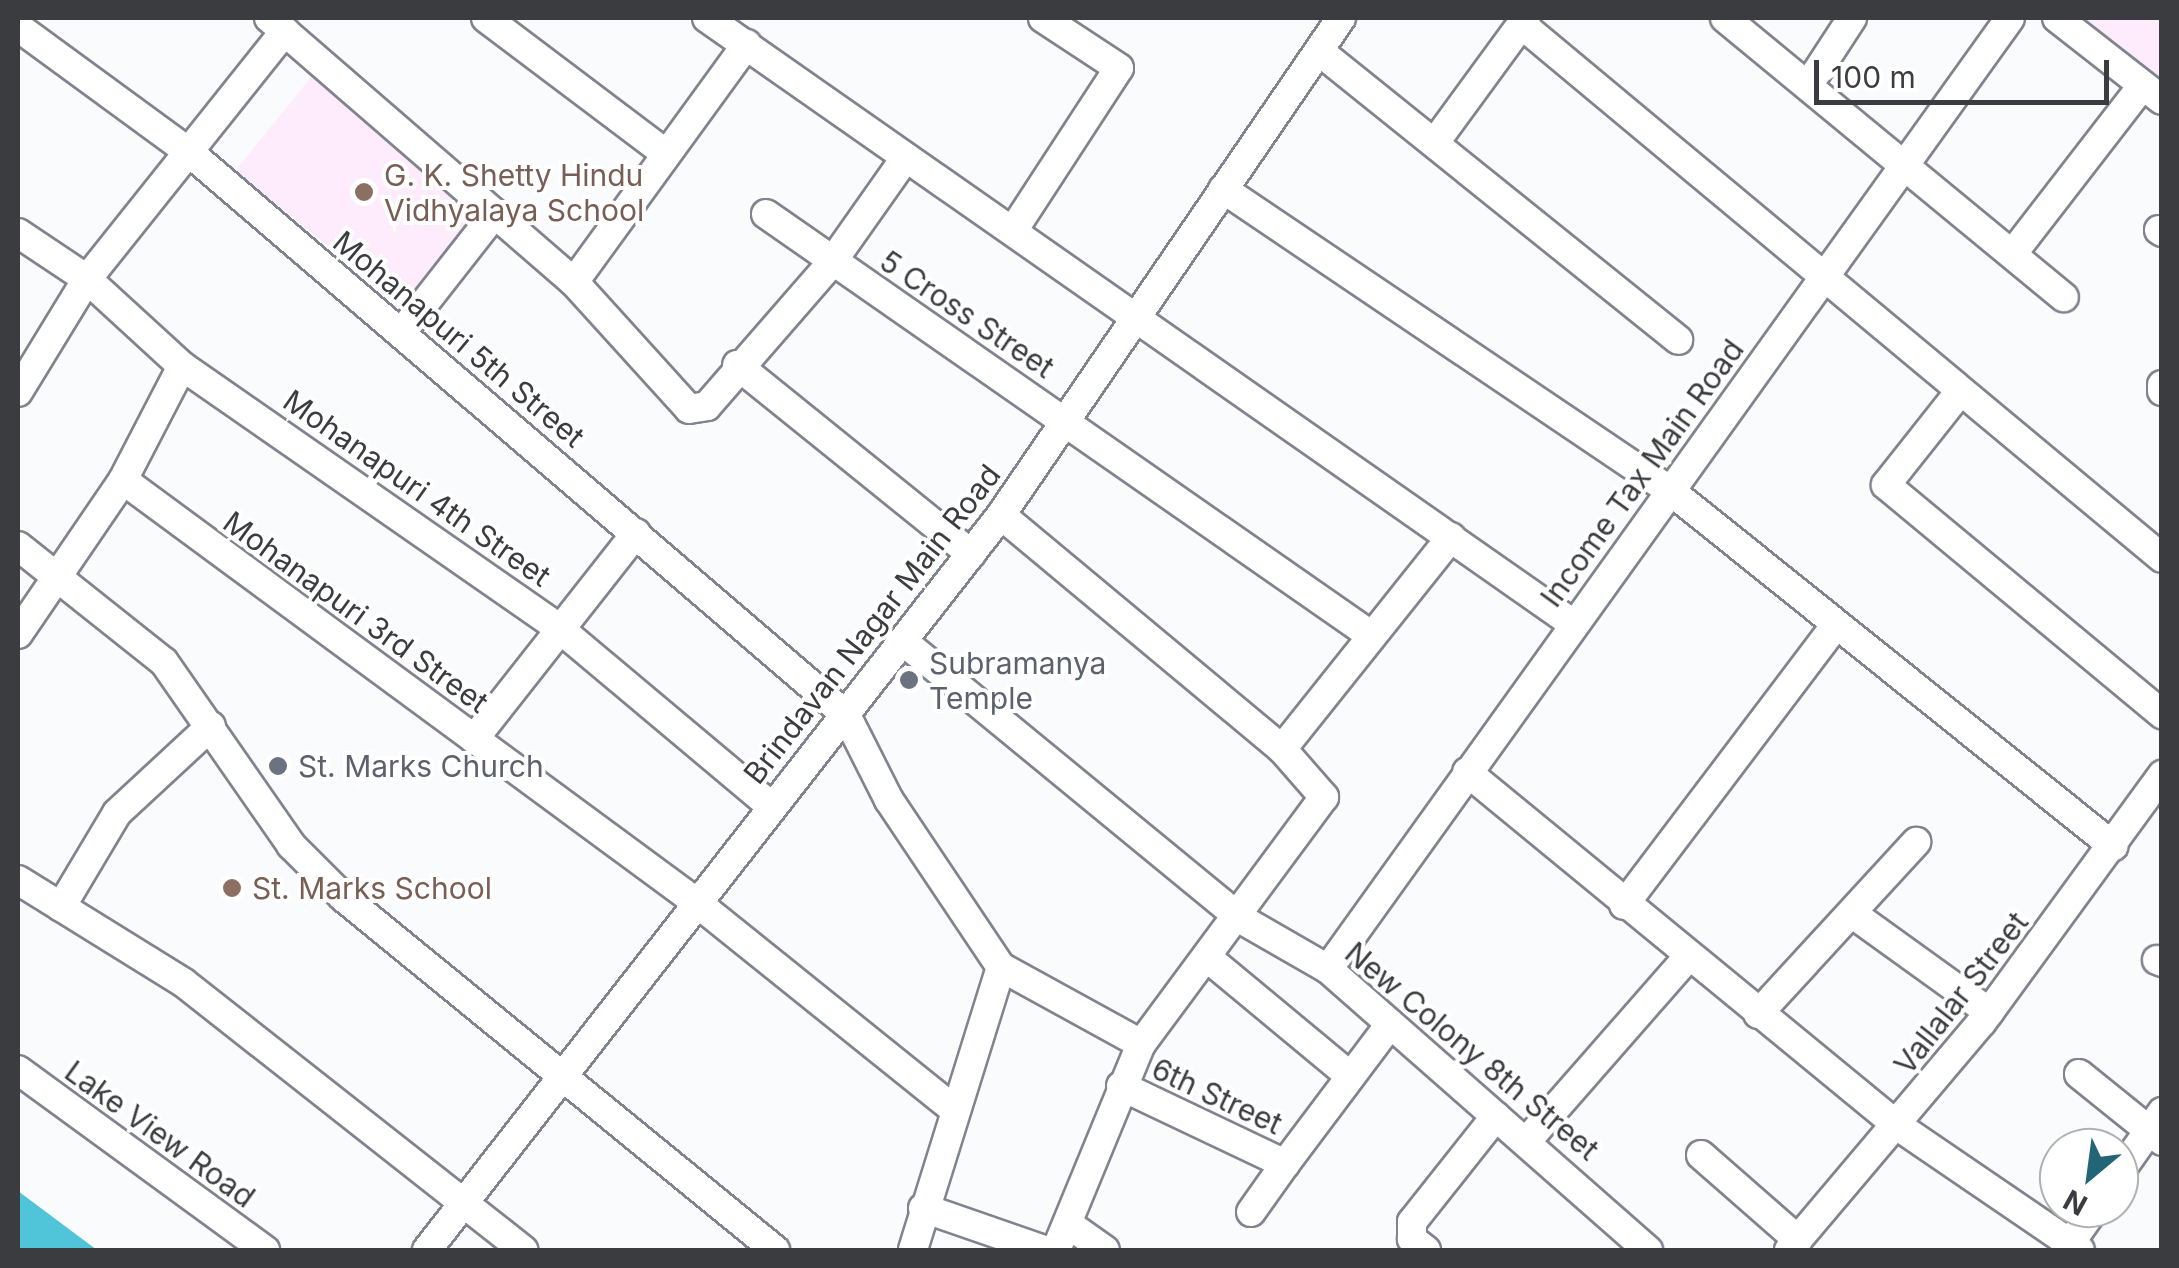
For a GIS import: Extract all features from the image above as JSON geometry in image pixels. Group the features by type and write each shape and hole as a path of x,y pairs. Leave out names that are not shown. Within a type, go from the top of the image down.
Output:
{"street":[{"path":"707,18 1141,315 1572,623"},
{"path":"1014,229 1119,68 1043,18"},
{"name":"Brindavan Nagar Main Road","path":"427,1250 1001,514 1141,315 1339,18"},
{"path":"1725,18 1908,162 2064,298"},
{"path":"1809,84 1852,18"},
{"name":"Income Tax Main Road","path":"1328,968 1572,623 1824,286 2010,18"},
{"path":"2013,254 2152,93 2057,18"},
{"path":"496,20 665,153"},
{"path":"1436,142 1524,21 1824,286 2162,558"},
{"path":"18,392 87,279 189,152 277,24 574,282 689,409 707,406 832,262 906,157"},
{"name":"Mohanapuri 5th Street","path":"18,27 189,152 846,715"},
{"path":"574,282 747,44"},
{"path":"1320,51 1678,340"},
{"path":"1224,190 1672,492 2113,846"},
{"path":"401,333 495,214"},
{"name":"5 Cross Street","path":"766,214 1372,636"},
{"name":"Mohanapuri 4th Street","path":"18,233 87,279 182,366 560,628 772,807"},
{"path":"18,634 123,480 182,366"},
{"path":"738,366 970,554"},
{"path":"1958,394 1886,484 2162,714"},
{"name":"Mohanapuri 3rd Street","path":"123,480 696,902 950,1107"},
{"path":"1001,514 1282,748 1324,797 1240,919 1141,1044 1120,1086 1056,1250"},
{"path":"474,739 636,533"},
{"path":"1282,748 1452,537"},
{"path":"18,546 59,574 164,662 291,845 330,884 559,1078 775,1250"},
{"path":"1624,905 1836,625"},
{"name":"New Colony 8th Street","path":"904,642 1240,919 1328,968 1648,1250"},
{"path":"846,715 888,800 1001,967 1141,1044"},
{"path":"61,907 117,813 211,726"},
{"path":"1467,772 1686,959 1898,1126 2072,1248"},
{"name":"Vallalar Street","path":"1793,1245 1898,1126 1989,1012 2162,775"},
{"path":"1758,1014 1916,842"},
{"path":"18,880 184,983 523,1250"},
{"path":"1853,914 1989,1012"},
{"path":"1526,1142 1686,959"},
{"path":"1208,960 1350,1076"},
{"path":"913,1250 950,1107 1001,967"},
{"name":"6th Street","path":"1251,1212 1390,1024"},
{"name":"Lake View Road","path":"18,1070 265,1250"},
{"path":"2080,1074 2157,1128 2139,1149"},
{"name":"6th Street","path":"1120,1086 1285,1164"},
{"path":"1426,1250 1412,1239 1412,1222 1496,1116"},
{"path":"1701,1154 1793,1245"},
{"path":"923,1208 1044,1250"},
{"path":"1068,1224 1105,1250"}],"shaded area":[{"path":"2078,18 2161,18 2161,78"},
{"name":"G. K. Shetty Hindu Vidhyalaya School","path":"317,70 492,214 408,310 235,171"}],"water":[{"path":"18,1191 97,1250 18,1250"}],"place":[{"name":"G. K. Shetty Hindu Vidhyalaya School","path":"364,192"},
{"name":"Subramanya Temple","path":"909,680"},
{"name":"St. Marks Church","path":"278,766"},
{"name":"St. Marks School","path":"232,888"}]}
